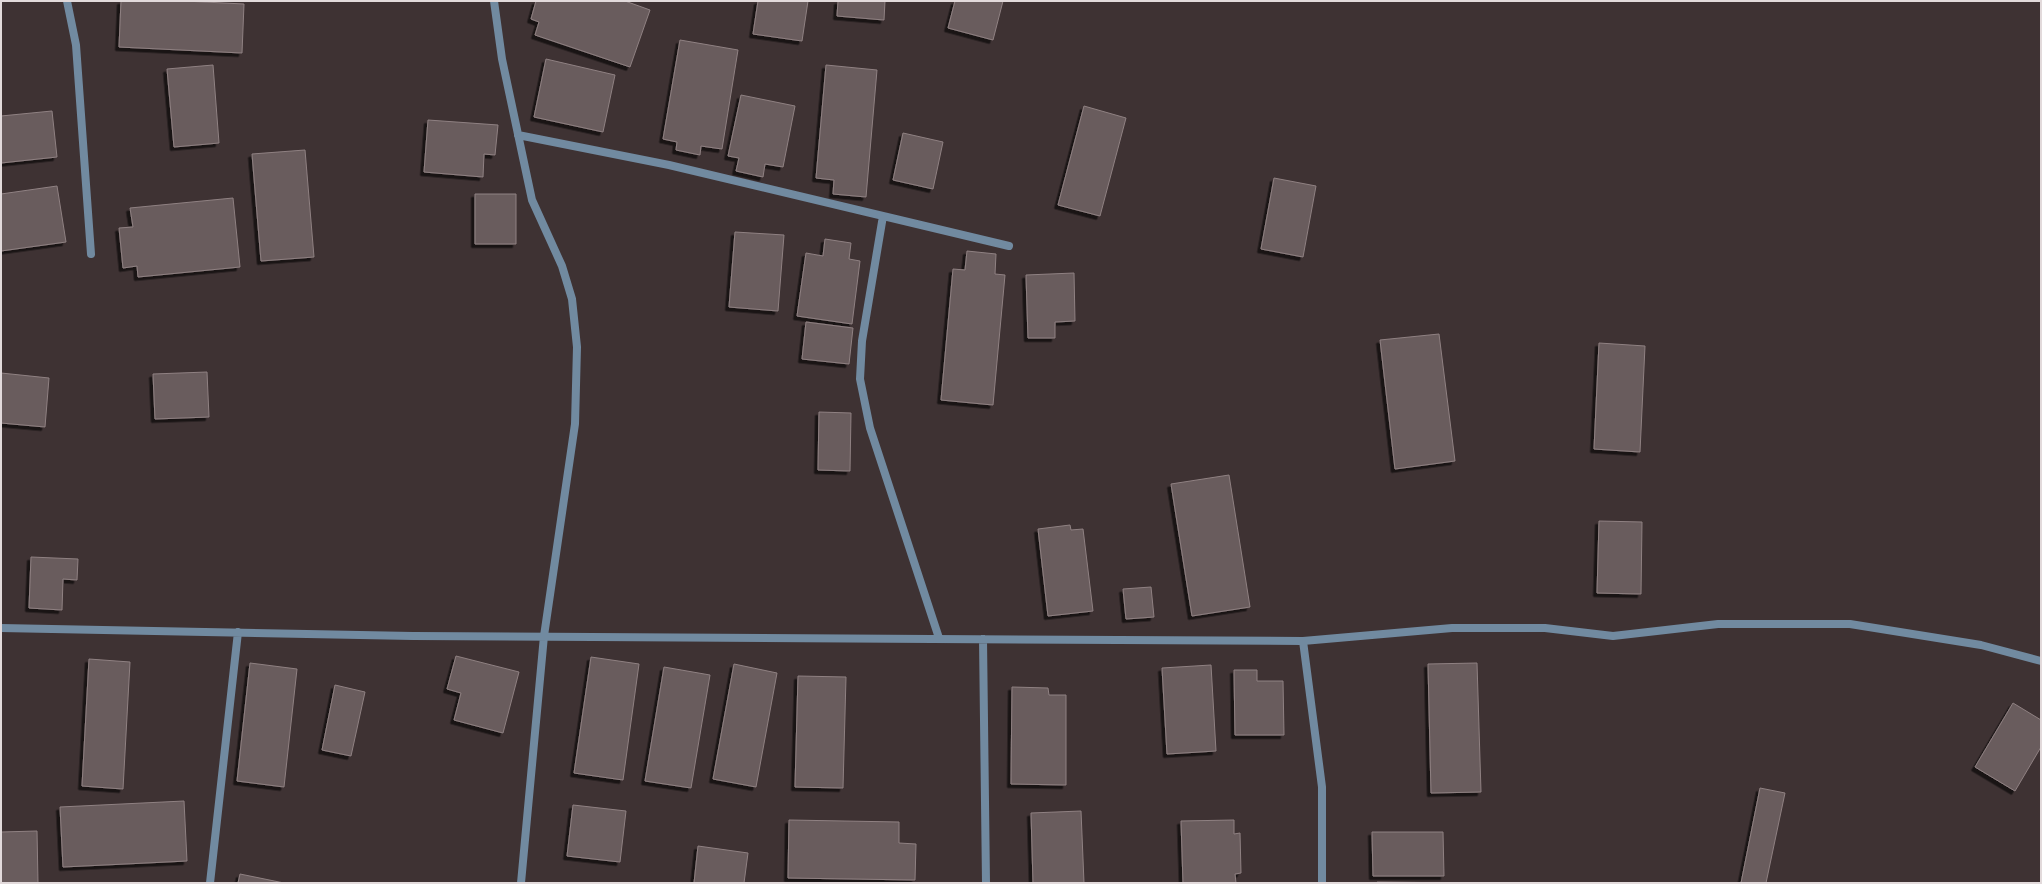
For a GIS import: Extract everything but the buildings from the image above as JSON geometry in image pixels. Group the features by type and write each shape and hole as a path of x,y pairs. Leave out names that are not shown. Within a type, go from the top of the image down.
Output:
{"street":[{"path":"67,1 76,45 91,254"},
{"path":"494,1 502,60 532,200 562,266 572,299 577,347 575,424 544,636 522,883"},
{"path":"518,135 669,165 1009,246"},
{"path":"883,216 862,341 860,379 870,428 939,638"},
{"path":"1,628 544,636 1303,641 1452,628 1545,628 1613,636 1718,624 1850,624 1981,645 2041,660"},
{"path":"210,883 238,632"},
{"path":"983,639 986,883"},
{"path":"1303,641 1322,787 1322,883"}]}
